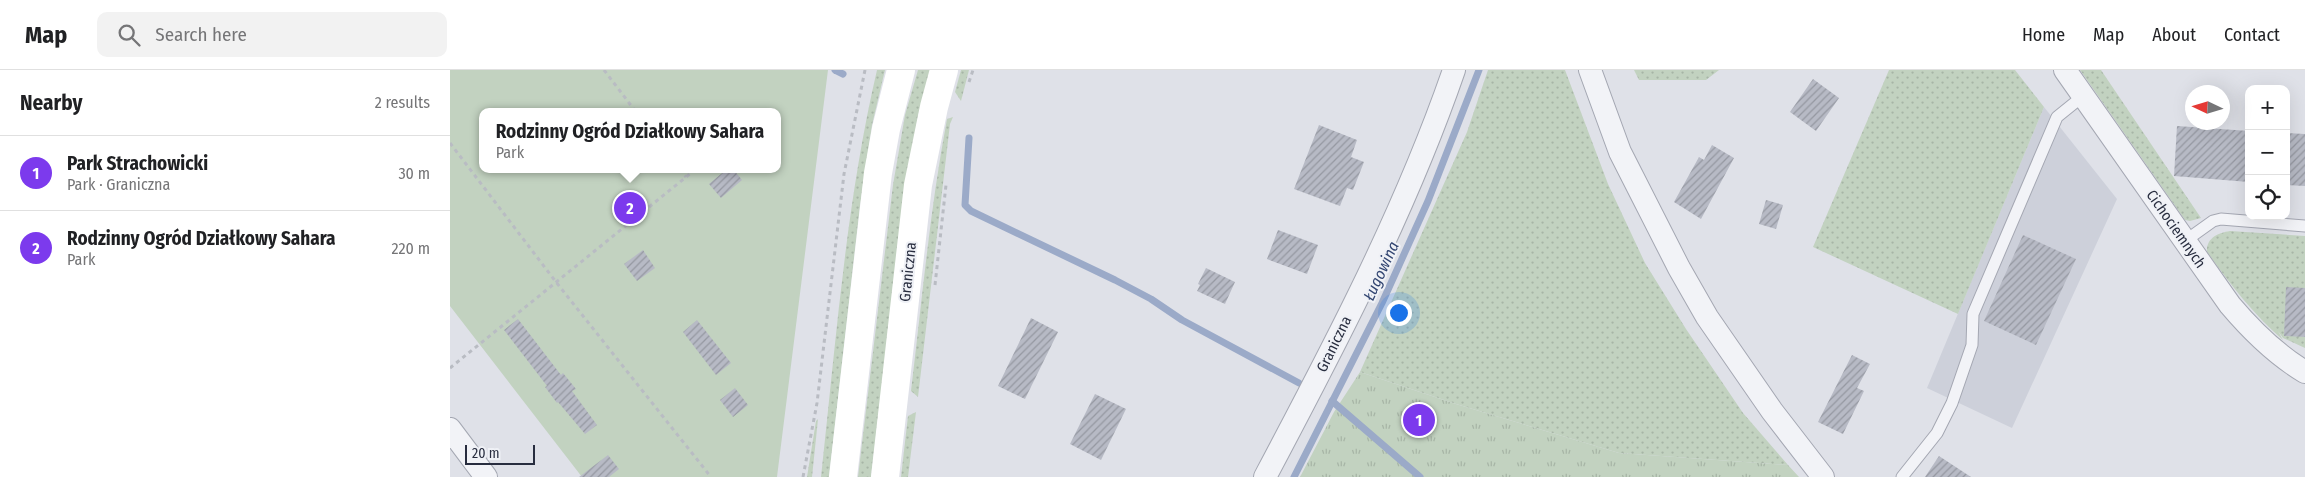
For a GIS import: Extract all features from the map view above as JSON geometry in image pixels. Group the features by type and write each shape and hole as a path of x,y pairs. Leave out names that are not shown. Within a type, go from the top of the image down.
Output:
{"main road":[{"path":"843,477 878,174 886,128 901,70"},
{"name":"Graniczna","path":"885,477 918,185 934,107 944,70"}],"street":[{"name":"Graniczna","path":"1264,477 1326,362 1376,259 1422,155 1454,70"},
{"path":"1590,70 1620,152 1679,268 1708,317 1772,411 1823,477"},
{"name":"Cichociemnych","path":"2064,70 2230,305 2250,329 2282,358 2305,372"},
{"path":"450,429 486,477"}],"lane":[{"path":"1902,477 1937,433 1952,403 1972,345 1974,314 2057,117 2083,96"},
{"path":"2185,241 2213,221 2222,219 2305,226"}],"path":[{"path":"604,70 633,108"},
{"path":"804,477 817,403 844,174 865,70"},
{"path":"968,86 973,70"},
{"path":"450,143 556,282 710,477"},
{"path":"683,173 686,177"},
{"path":"450,368 691,173"},
{"path":"934,288 947,180"}],"shaded area":[{"path":"2044,107 2117,199 2012,428 1927,388"}],"green space":[{"path":"450,70 828,70 777,477 582,477 450,306"},
{"path":"877,70 885,70 872,125 860,206 829,477 821,477 850,221 866,120"},
{"path":"918,70 931,70 918,116 906,187 871,477 858,477 893,185 905,115"},
{"path":"961,70 969,70 961,101 955,92"},
{"path":"1488,70 1565,70 1608,184 1645,263 1686,329 1743,413 1788,465 1619,453 1456,404 1360,372 1467,132"},
{"path":"1634,70 1719,70 1706,80 1639,80"},
{"path":"1889,70 2015,70 2044,107 1958,314 1813,247"},
{"path":"2080,70 2101,70 2201,218 2190,221 2185,220"},
{"path":"953,117 950,124 918,397 911,391 927,255 947,119"},
{"path":"2230,231 2305,236 2305,348 2283,338 2278,331 2283,340 2272,330 2242,298 2207,252 2208,243 2214,237"},
{"path":"1360,372 1456,404 1619,453 1788,465 1799,477 1300,477 1334,412"},
{"path":"916,412 908,477 901,477 908,416"},
{"path":"818,419 812,477 807,477 816,421"}],"building":[{"path":"1813,79 1839,98 1816,131 1790,112"},
{"path":"1319,125 1357,140 1351,157 1364,162 1353,190 1347,188 1340,206 1294,189"},
{"path":"2177,126 2185,127 2185,130 2245,131 2245,182 2174,176"},
{"path":"2290,133 2305,134 2305,186 2290,185"},
{"path":"1712,145 1734,158 1701,219 1674,202 1699,157 1704,160"},
{"path":"722,173 736,173 742,180 721,198 709,184"},
{"path":"1766,200 1783,205 1776,229 1759,224"},
{"path":"1278,230 1318,245 1307,274 1267,259"},
{"path":"2023,235 2076,259 2036,345 1984,321"},
{"path":"643,250 655,268 637,281 624,264"},
{"path":"1206,268 1235,282 1225,304 1197,291 1200,285 1198,284"},
{"path":"2286,287 2305,288 2305,337 2284,336"},
{"path":"1031,318 1058,332 1025,399 998,386"},
{"path":"518,319 561,375 563,373 576,389 572,391 597,425 585,434 557,403 545,387 547,386 504,330"},
{"path":"697,320 731,363 716,375 683,332"},
{"path":"1852,355 1870,364 1857,388 1864,391 1843,434 1818,422"},
{"path":"735,388 748,405 733,417 720,400"},
{"path":"1095,394 1126,409 1101,460 1070,444"},
{"path":"608,455 619,469 609,477 579,477"},
{"path":"1939,456 1971,477 1925,477"}],"waterway":[{"path":"835,70 843,74"},
{"name":"Ługowina","path":"1294,477 1382,303 1428,201 1479,70"},
{"path":"969,138 965,205 971,211 1115,280 1151,299 1182,320 1299,383"},
{"path":"1332,401 1420,477"}],"place":[{"name":"Rodzinny Ogród Działkowy Sahara","path":"630,208"},
{"name":"Park Strachowicki","path":"1419,420"}]}
